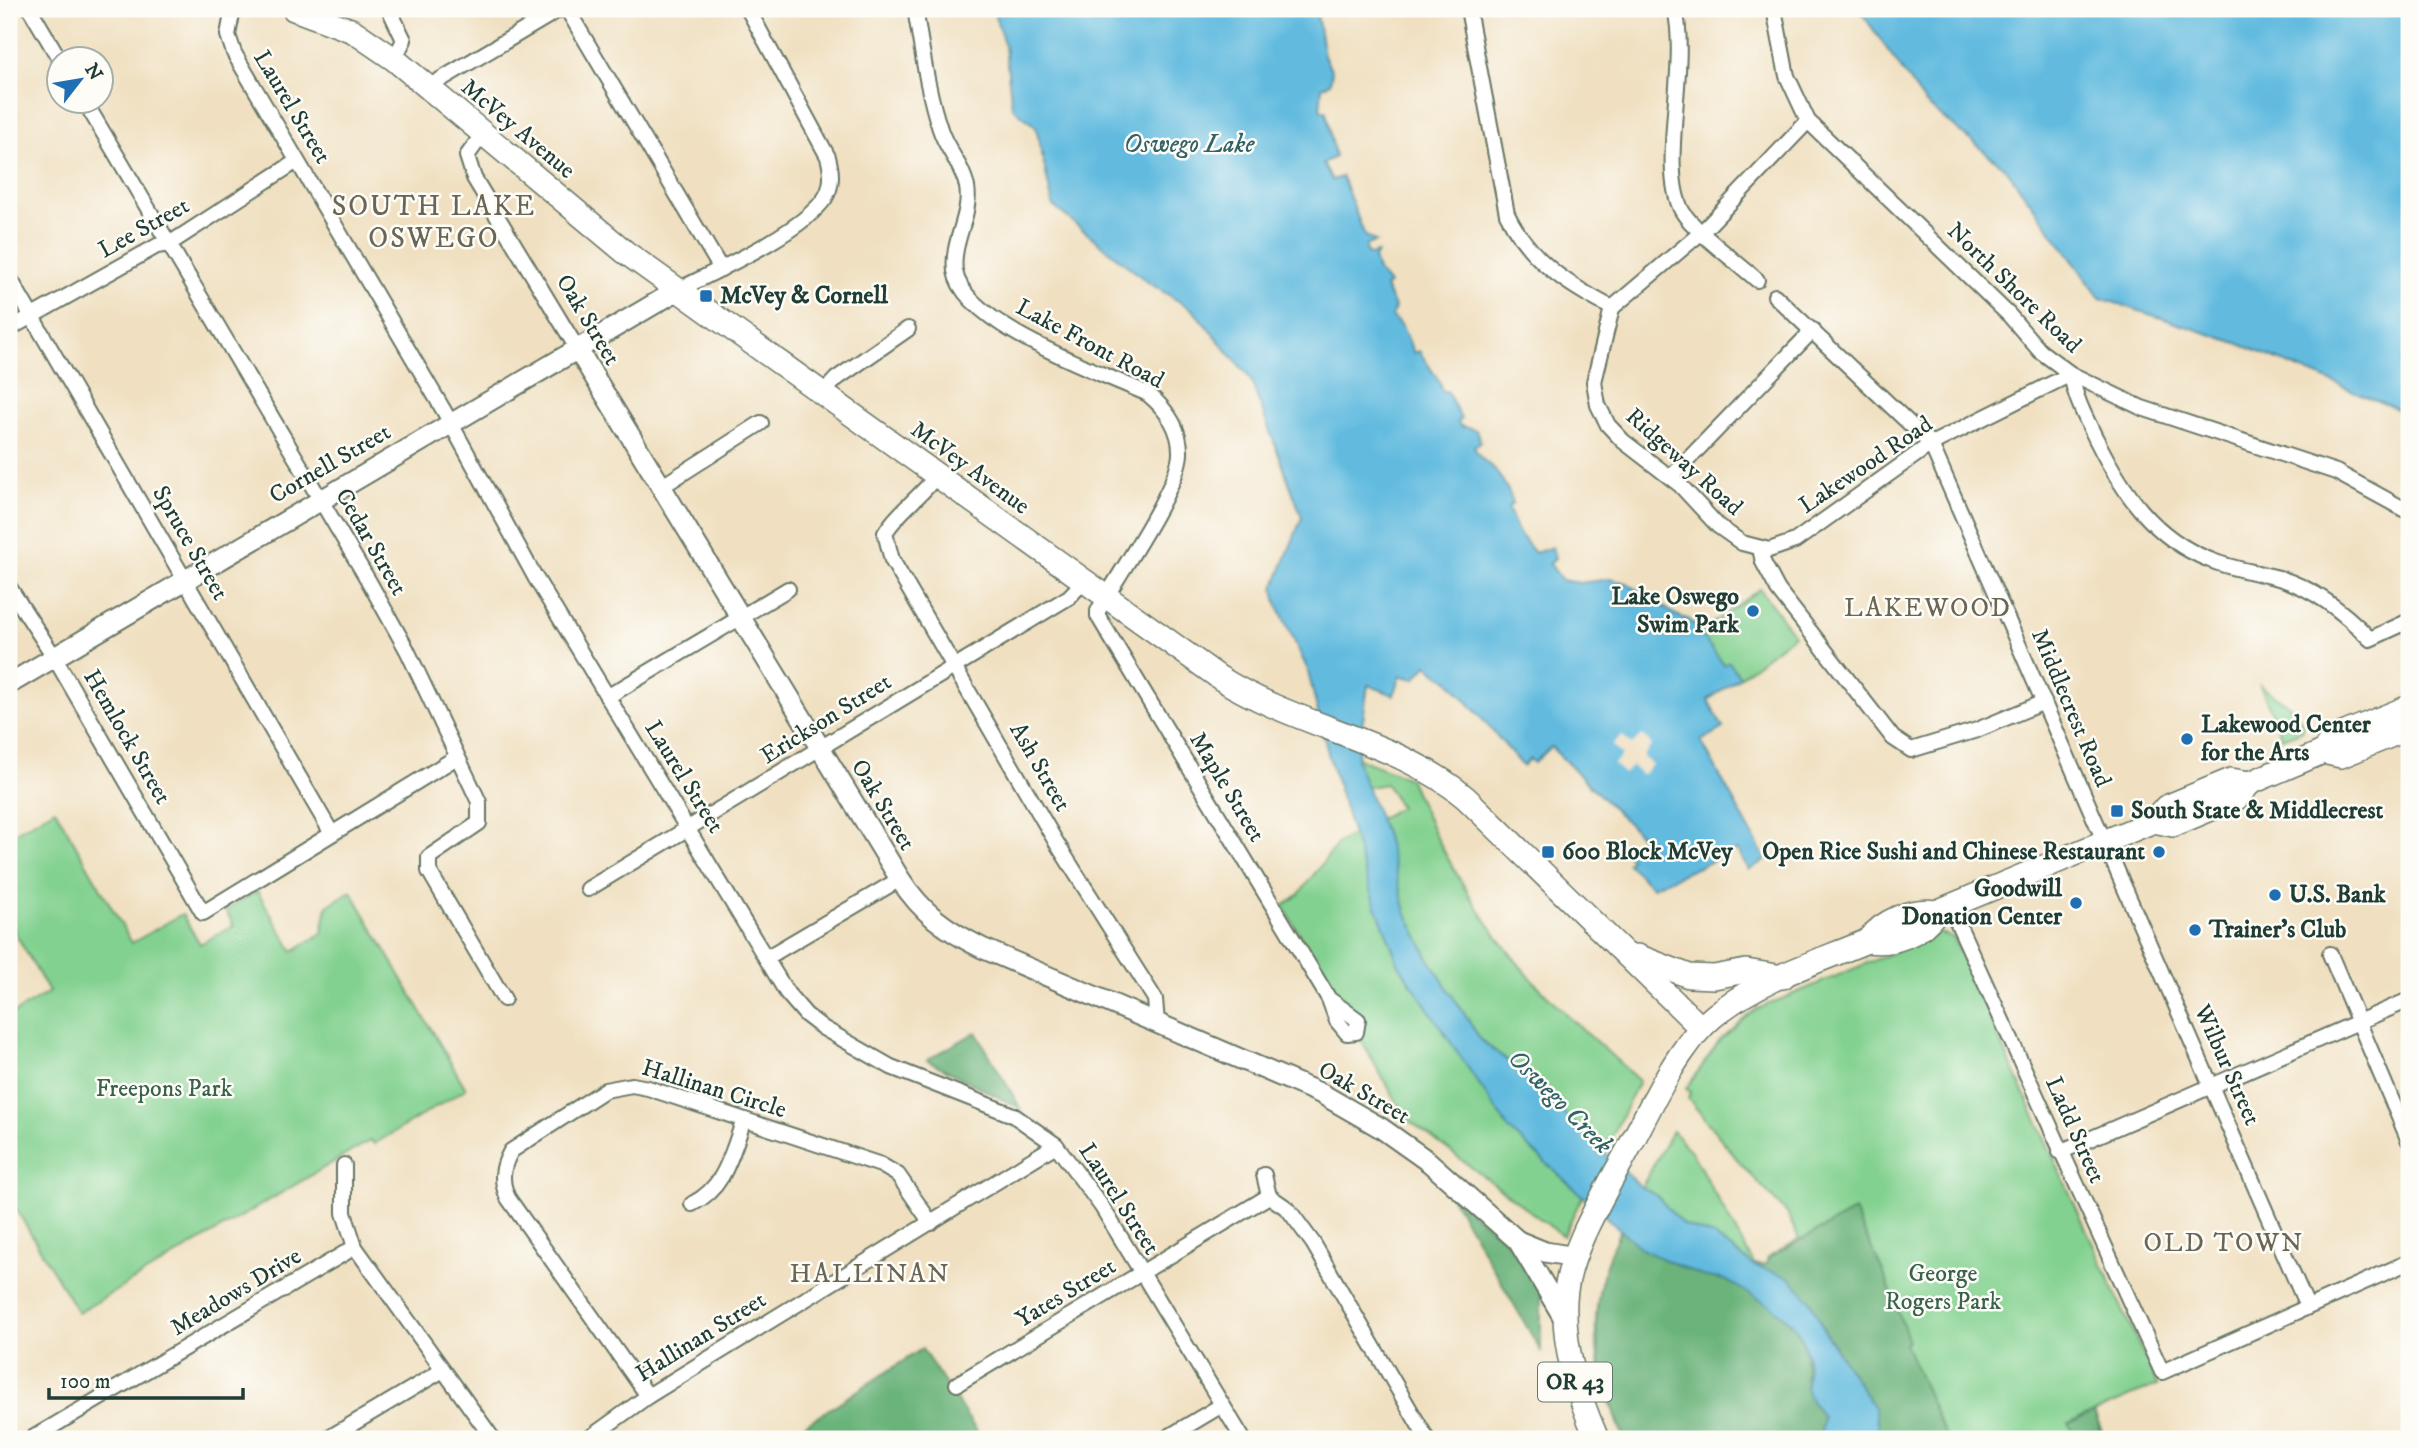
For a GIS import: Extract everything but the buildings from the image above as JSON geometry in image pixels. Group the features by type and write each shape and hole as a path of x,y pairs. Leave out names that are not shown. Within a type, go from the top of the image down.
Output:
{"main road":[{"name":"McVey Avenue","path":"294,9 353,31 394,58 482,135 625,252 1084,582 1238,689 1308,723 1423,768 1455,788 1701,1028"},
{"name":"OR 43","path":"1597,1439 1572,1373 1565,1299 1578,1250 1673,1065 1701,1028 1738,998 1783,977 1867,941 1885,944 1927,926 1943,909 2154,821 2166,807 2231,780 2250,783 2323,752 2333,738 2409,708"},
{"name":"OR 43","path":"2323,752 2341,756 2409,729"},
{"name":"McVey Avenue","path":"1624,951 1689,975 1714,977 1746,971 1783,977"}],"street":[{"path":"30,9 52,46"},
{"name":"Laurel Street","path":"233,9 229,44 607,697 794,1003 823,1028 891,1067 1013,1115 1056,1145 1101,1208 1243,1439"},
{"path":"389,9 404,40 394,58"},
{"path":"428,87 560,9"},
{"path":"567,9 721,269"},
{"path":"678,290 721,269 807,217 826,197 831,183 832,171 828,157 748,9"},
{"path":"758,24 764,9"},
{"name":"Lake Front Road","path":"915,9 940,130 967,189 955,248 955,273 958,281 978,306 1014,332 1148,394 1170,417 1178,437 1180,455 1173,476 1106,597"},
{"path":"1468,9 1507,214 1514,229 1542,263 1612,308 1703,231 1808,121"},
{"path":"1675,9 1681,47 1673,181 1682,210 1757,280"},
{"name":"North Shore Road","path":"1774,9 1787,76 1808,121 2009,315 2040,351 2070,374 2143,408 2336,472 2409,512"},
{"name":"Cedar Street","path":"93,116 407,650 479,803 479,823 429,857 429,871 504,999"},
{"name":"Oak Street","path":"482,135 468,152 469,167 900,879 923,911 954,933 1322,1094 1381,1128 1429,1163 1518,1241 1566,1321"},
{"name":"Lee Street","path":"9,329 157,246 169,244 297,160"},
{"name":"Spruce Street","path":"9,277 331,832"},
{"name":"Cornell Street","path":"9,684 53,655 678,290"},
{"name":"Middlecrest Road","path":"1774,296 1931,444 2104,842"},
{"name":"Ridgeway Road","path":"1612,308 1595,370 1598,405 1615,433 1671,478 1718,526 1742,543 1760,548"},
{"path":"823,393 836,379 908,329"},
{"path":"1671,478 1813,330"},
{"path":"2070,374 2077,401 2115,477 2143,514 2167,535 2210,560 2284,580 2313,592 2330,603 2370,639 2409,621"},
{"name":"Lakewood Road","path":"1760,548 1781,548 1795,541 1931,444 2070,374"},
{"path":"661,487 761,423"},
{"name":"Ash Street","path":"936,476 924,494 897,517 885,533 892,560 1056,842 1155,999 1157,1023"},
{"path":"1760,548 1763,562 1778,590 1893,738 1911,750 1977,730 2044,702"},
{"name":"Erickson Street","path":"588,890 1069,597 1084,582"},
{"name":"Hemlock Street","path":"9,587 53,655 203,912 331,832"},
{"path":"607,697 788,589"},
{"name":"Maple Street","path":"1106,597 1098,611 1100,621 1329,999"},
{"path":"331,832 457,758"},
{"name":"Wilbur Street","path":"2104,842 2307,1306"},
{"path":"766,958 900,879"},
{"name":"Ladd Street","path":"1943,909 2162,1372 2307,1306"},
{"path":"2330,954 2409,1141"},
{"path":"2060,1152 2409,1000"},
{"name":"Hallinan Circle","path":"648,1396 508,1198 503,1181 505,1162 520,1142 593,1096 616,1087 648,1088 881,1165 898,1175 931,1223"},
{"path":"692,1204 709,1196 718,1186 744,1120"},
{"name":"Hallinan Street","path":"588,1439 648,1396 1056,1145"},
{"path":"344,1165 344,1213 355,1247 492,1439"},
{"path":"1264,1175 1269,1196 1288,1209 1313,1243 1427,1439"},
{"name":"Yates Street","path":"957,1384 1269,1196"},
{"name":"Oak Street","path":"1518,1241 1545,1252 1578,1250"},
{"name":"Meadows Drive","path":"32,1439 355,1247"},
{"path":"2307,1306 2409,1262"},
{"path":"327,1439 443,1370"},
{"path":"1165,1439 1222,1405"}],"green space":[{"name":"Lake Oswego Swim Park","path":"1760,589 1794,635 1740,677 1729,663 1724,666 1699,633"},
{"path":"2260,685 2290,706 2304,725 2303,730 2282,738"},
{"path":"1343,753 1409,778 1458,876 1503,945 1548,996 1639,1081 1563,1236 1406,1118 1283,906 1299,894 1338,843 1400,807 1386,784 1354,789"},
{"name":"Freepons Park","path":"55,809 132,943 182,914 200,944 234,925 225,910 257,891 293,951 322,933 327,906 351,891 466,1089 374,1144 371,1140 78,1313 9,1197 9,1016 49,992 9,922 9,836"},
{"name":"George Rogers Park","path":"1939,933 1953,937 2157,1385 2094,1412 2105,1439 1624,1439 1608,1396 1597,1352 1599,1293 1617,1237 1672,1131 1691,1151 1754,1264 1766,1265 1768,1258 1799,1239 1787,1213 1741,1164 1688,1098 1691,1092 1686,1089 1719,1042 1755,1010"},
{"path":"976,1032 1021,1109 927,1060"},
{"path":"1451,1196 1514,1247 1541,1289 1541,1351"},
{"path":"1854,1211 1885,1276 1909,1341 1905,1344 1947,1439 1881,1439 1874,1408 1825,1332 1810,1300 1753,1265 1766,1265 1768,1258"},
{"path":"1621,1230 1668,1261 1752,1292 1786,1317 1798,1333 1805,1349 1808,1393 1823,1417 1820,1439 1624,1439 1606,1385 1597,1335 1600,1284"},
{"path":"922,1349 982,1439 783,1439"},
{"path":"2094,1412 2105,1439 2079,1439 2068,1424"}],"water":[{"name":"Oswego Lake","path":"993,9 1316,9 1324,56 1332,71 1330,83 1322,87 1320,110 1326,111 1335,157 1323,163 1332,180 1342,177 1365,236 1376,242 1366,245 1366,252 1370,255 1377,253 1374,258 1378,271 1389,284 1385,287 1395,307 1392,316 1402,327 1414,353 1419,351 1441,384 1440,387 1445,393 1447,391 1461,419 1458,421 1460,426 1476,430 1481,442 1474,446 1476,451 1506,487 1513,503 1508,508 1518,532 1535,553 1552,547 1555,558 1550,564 1562,580 1580,583 1610,579 1627,583 1676,615 1690,620 1724,665 1729,662 1740,677 1708,700 1723,728 1701,741 1766,860 1748,870 1738,850 1652,887 1627,863 1631,859 1626,854 1642,837 1551,747 1534,763 1530,759 1523,766 1451,683 1427,665 1415,679 1401,676 1394,695 1368,685 1357,761 1386,836 1406,912 1430,961 1481,1040 1513,1065 1641,1187 1657,1196 1683,1225 1714,1236 1753,1265 1789,1277 1810,1300 1825,1332 1874,1408 1881,1439 1820,1439 1823,1417 1811,1401 1806,1387 1808,1363 1803,1341 1792,1323 1770,1305 1725,1280 1702,1276 1643,1250 1568,1183 1509,1129 1399,965 1372,896 1329,757 1307,668 1277,604 1274,588 1302,517 1250,378 1193,310 1149,283 1053,206 1036,127 1012,107 1005,47"},
{"path":"1859,9 2409,9 2409,414 2237,343 2100,298 2006,169 1925,103"}],"pier":[{"path":"1622,735 1632,745 1642,735 1652,745 1643,756 1652,765 1642,775 1632,766 1624,774 1614,764 1622,755 1612,745"}],"place":[{"name":"McVey & Cornell","path":"706,296"},
{"name":"Lake Oswego Swim Park","path":"1753,611"},
{"name":"Lakewood Center for the Arts","path":"2187,739"},
{"name":"South State & Middlecrest","path":"2117,811"},
{"name":"600 Block McVey","path":"1548,852"},
{"name":"Open Rice Sushi and Chinese Restaurant","path":"2159,852"},
{"name":"U.S. Bank","path":"2275,895"},
{"name":"Goodwill Donation Center","path":"2076,903"},
{"name":"Trainer's Club","path":"2195,930"}],"district":[{"name":"SOUTH LAKE OSWEGO","path":"434,222"},
{"name":"LAKEWOOD","path":"1928,608"},
{"name":"OLD TOWN","path":"2224,1243"},
{"name":"HALLINAN","path":"870,1274"}],"water label":[{"name":"Oswego Creek","path":"1560,1102"}]}
